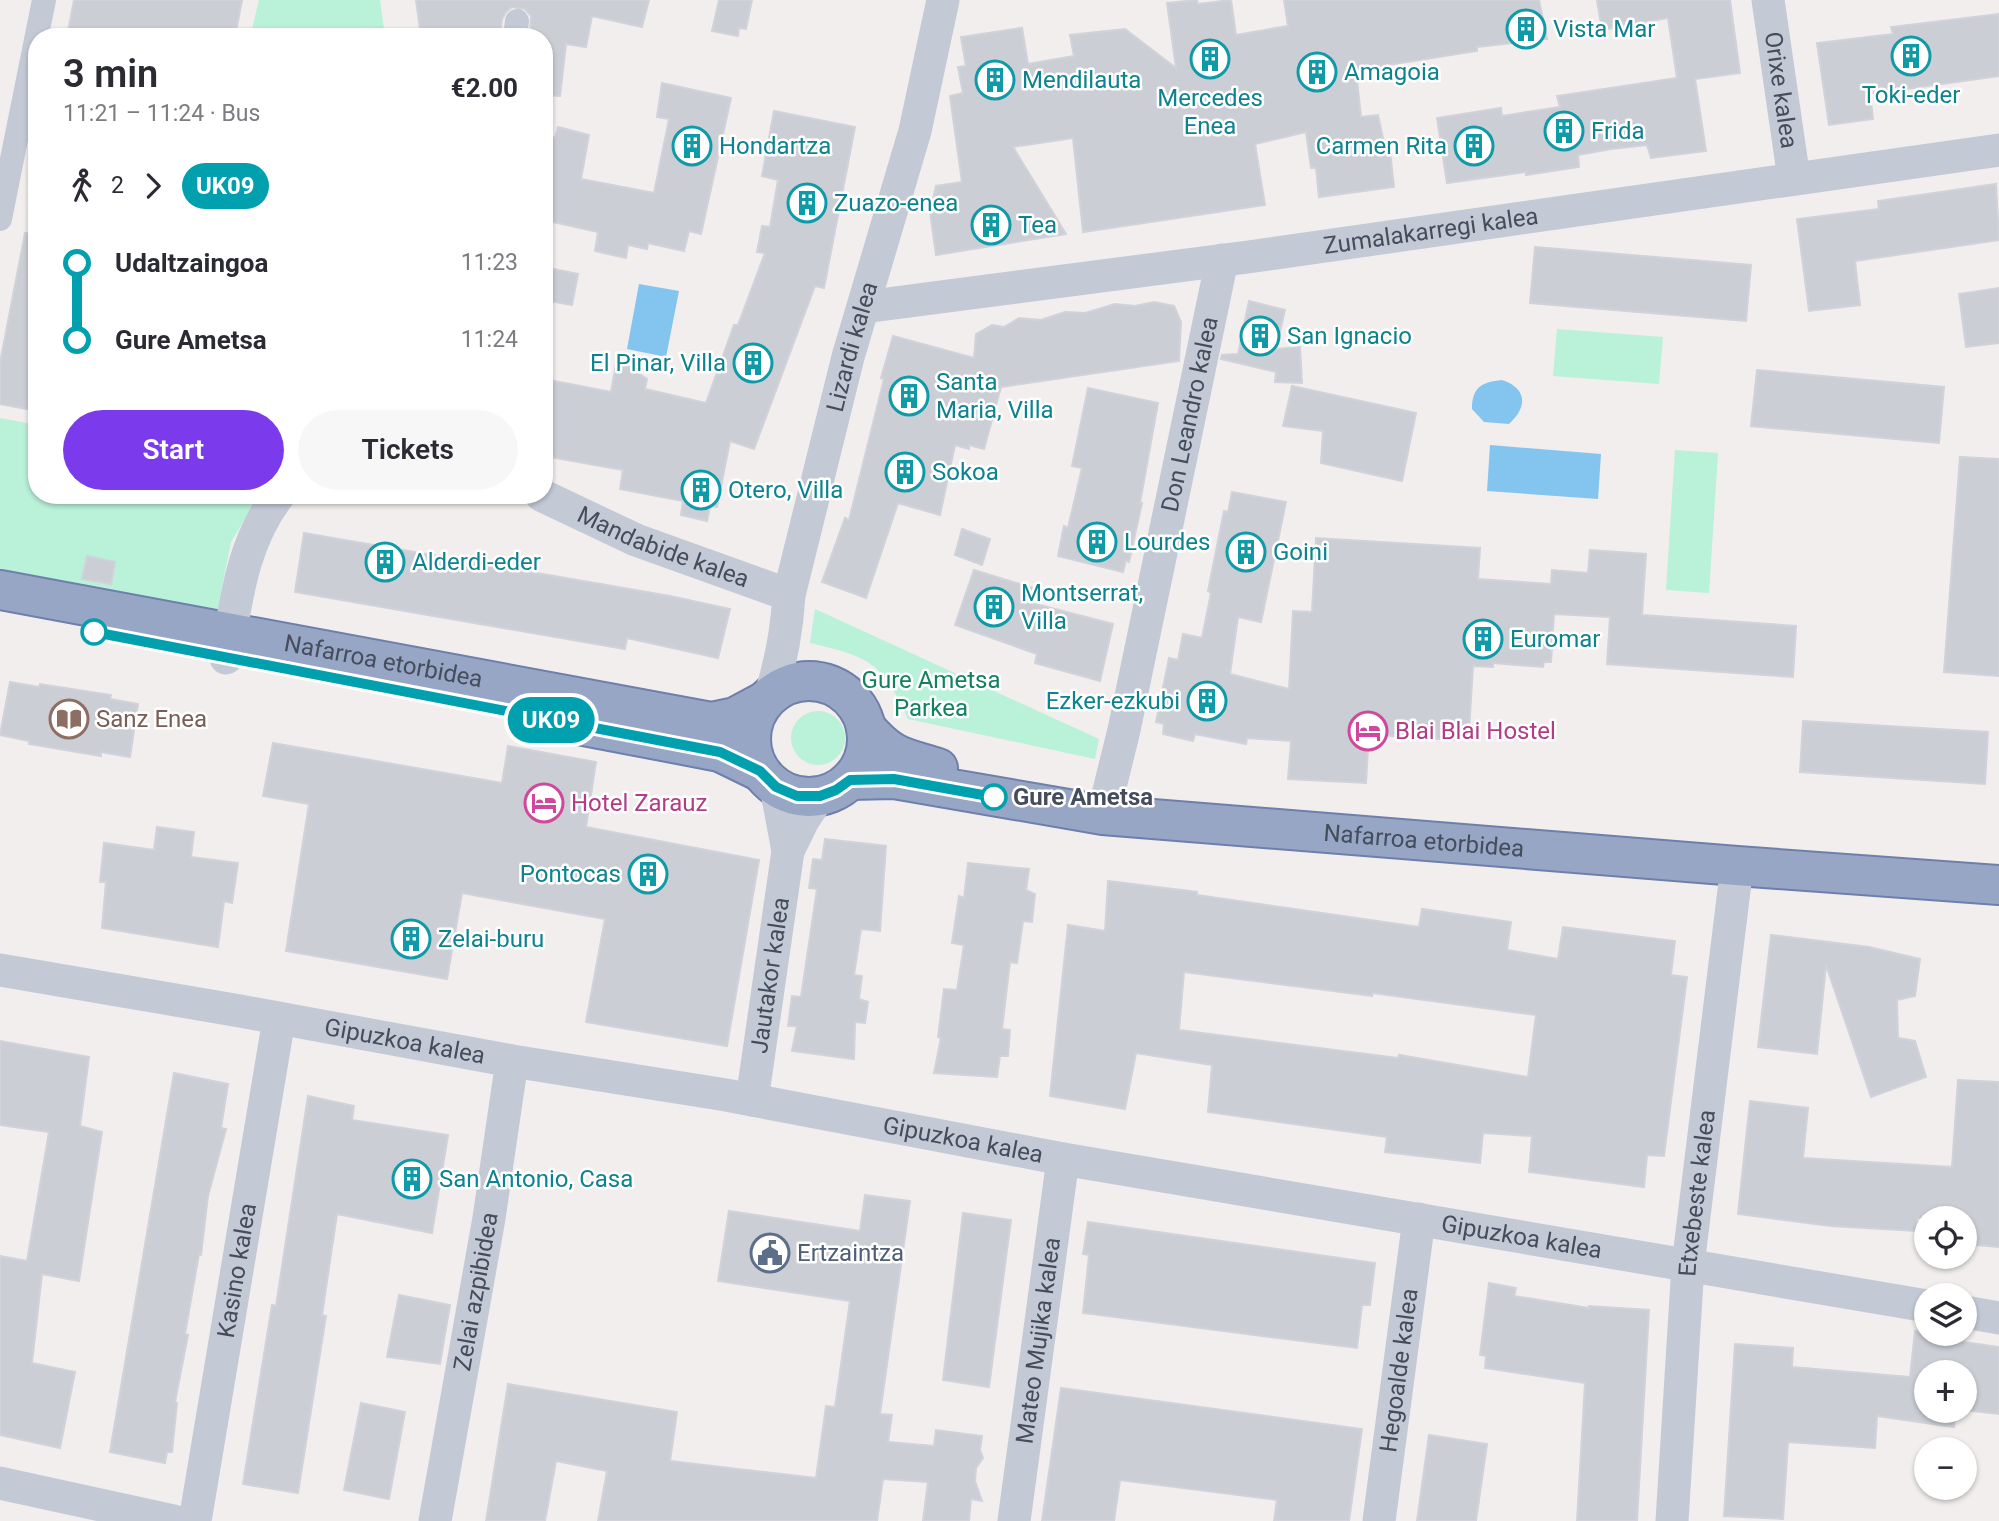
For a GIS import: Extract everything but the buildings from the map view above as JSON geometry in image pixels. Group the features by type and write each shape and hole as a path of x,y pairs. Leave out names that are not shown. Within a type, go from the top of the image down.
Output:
{"highway":[{"name":"Nafarroa etorbidea","path":"0,590 229,646 720,752 768,779"},
{"name":"Nafarroa etorbidea","path":"0,614 229,646 711,722 735,717 767,698"},
{"path":"808,681 828,684 846,694 859,709 866,728 867,747 861,764 835,788 797,796 768,779 750,745 752,722 767,698 789,684 808,681"},
{"name":"Nafarroa etorbidea","path":"866,728 880,744 895,755 946,770 1106,803 1673,837 1999,861"},
{"name":"Nafarroa etorbidea","path":"835,788 894,779 1106,803 1737,866 1999,885"}],"street":[{"path":"38,28 44,0"},
{"name":"Lizardi kalea","path":"767,698 778,672 788,619 789,595 848,357 915,131 943,0"},
{"name":"Orixe kalea","path":"1768,0 1794,179"},
{"path":"0,219 28,80"},
{"name":"Zumalakarregi kalea","path":"864,307 1222,260 1999,150"},
{"name":"Don Leandro kalea","path":"1106,803 1124,730 1222,260"},
{"name":"Mandabide kalea","path":"553,501 636,540 789,595"},
{"path":"229,646 245,558 272,504"},
{"name":"Jautakor kalea","path":"768,779 788,851"},
{"name":"Jautakor kalea","path":"752,1100 788,851 803,820 835,788"},
{"name":"Etxebeste kalea","path":"1672,1521 1688,1265 1737,866"},
{"name":"Gipuzkoa kalea","path":"0,970 512,1061 752,1100 1063,1159 1914,1304"},
{"name":"Kasino kalea","path":"195,1521 279,1019"},
{"name":"Zelai azpibidea","path":"435,1521 489,1218 512,1061"},
{"name":"Mateo Mujika kalea","path":"1014,1521 1063,1159"},
{"name":"Hegoalde kalea","path":"1379,1521 1419,1219"},
{"path":"1977,1314 1999,1318"},
{"path":"0,1483 174,1521"}],"green space":[{"path":"259,0 380,0 384,28 252,28"},
{"path":"1557,329 1663,337 1659,384 1553,376"},
{"path":"0,418 28,423 28,504 254,504 231,542 217,612 0,573"},
{"path":"1675,450 1718,453 1709,593 1666,590"},
{"name":"Gure Ametsa Parkea","path":"815,609 1099,739 1095,759 908,719 890,685 872,665 847,653 810,643"},
{"path":"818,711 837,719 845,738 837,757 818,765 799,757 791,738 799,719"}],"water":[{"path":"639,284 679,291 666,357 627,349"},
{"path":"1502,380 1510,383 1520,393 1522,405 1509,424 1484,422 1472,409 1474,395 1484,384"},
{"path":"1490,445 1601,454 1598,499 1487,491"}],"bus line":[{"name":"UK09","path":"94,632 720,752 760,771 776,787 797,796 820,796 836,790 850,780 894,779 994,797"}],"place":[{"name":"Vista Mar","path":"1526,29"},
{"name":"Toki-eder","path":"1911,56"},
{"name":"Mercedes Enea","path":"1210,59"},
{"name":"Amagoia","path":"1317,72"},
{"name":"Mendilauta","path":"995,80"},
{"name":"Frida","path":"1564,131"},
{"name":"Hondartza","path":"692,146"},
{"name":"Carmen Rita","path":"1474,146"},
{"name":"Zuazo-enea","path":"807,203"},
{"name":"Tea","path":"991,225"},
{"name":"San Ignacio","path":"1260,336"},
{"name":"El Pinar, Villa","path":"753,363"},
{"name":"Santa Maria, Villa","path":"909,396"},
{"name":"Sokoa","path":"905,472"},
{"name":"Otero, Villa","path":"701,490"},
{"name":"Lourdes","path":"1097,542"},
{"name":"Goini","path":"1246,552"},
{"name":"Alderdi-eder","path":"385,562"},
{"name":"Montserrat, Villa","path":"994,607"},
{"name":"Euromar","path":"1483,639"},
{"name":"Ezker-ezkubi","path":"1207,701"},
{"name":"Sanz Enea","path":"69,719"},
{"name":"Blai Blai Hostel","path":"1368,731"},
{"name":"Gure Ametsa","path":"994,797"},
{"name":"Hotel Zarauz","path":"544,803"},
{"name":"Pontocas","path":"648,874"},
{"name":"Zelai-buru","path":"411,939"},
{"name":"San Antonio, Casa","path":"412,1179"},
{"name":"Ertzaintza","path":"770,1253"}]}
